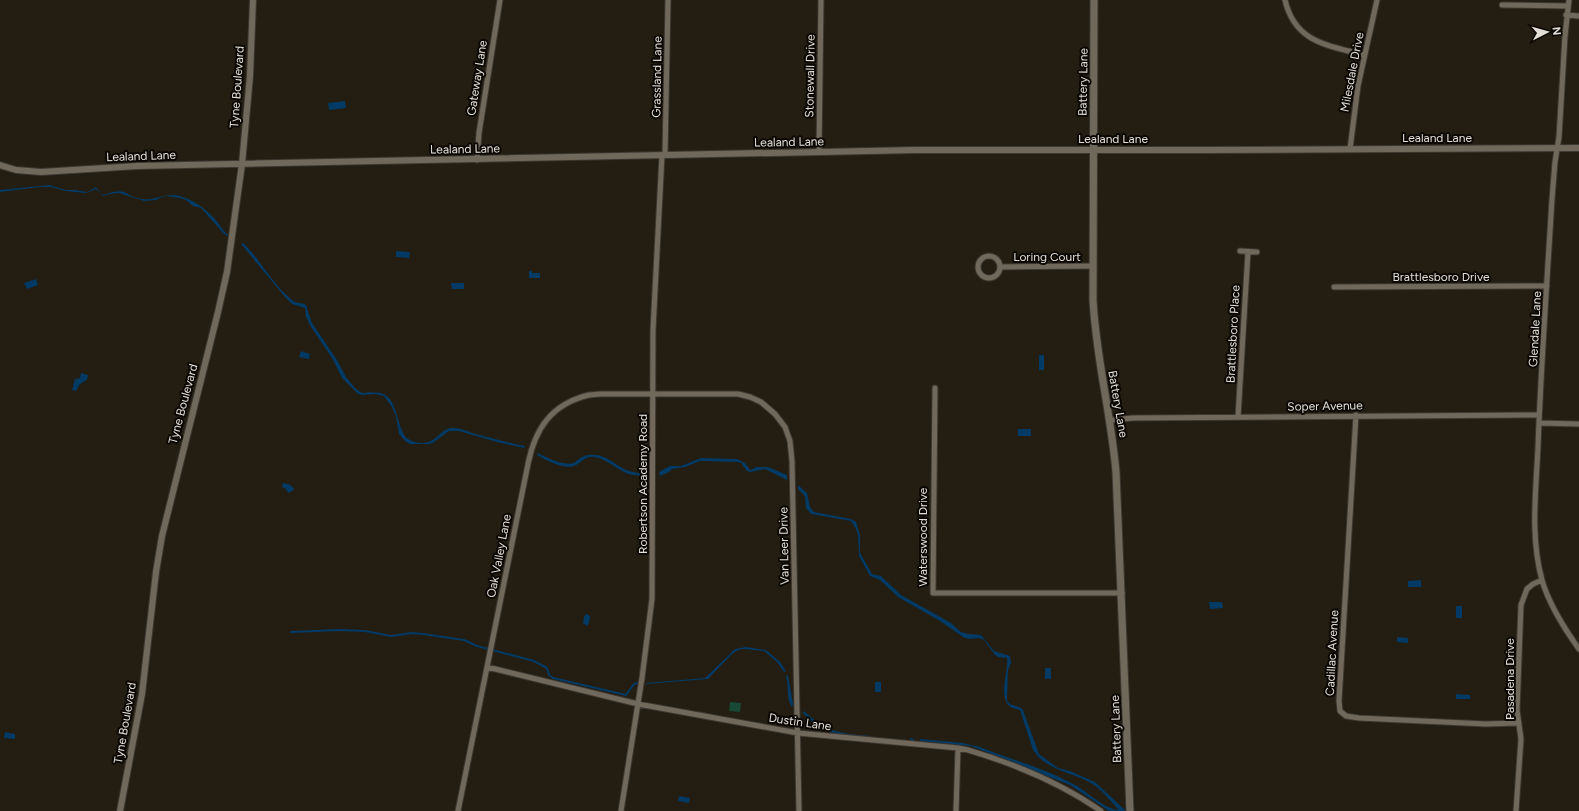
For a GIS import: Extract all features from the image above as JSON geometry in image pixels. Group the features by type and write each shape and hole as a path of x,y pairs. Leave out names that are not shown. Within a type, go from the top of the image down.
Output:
{"main road":[{"name":"Battery Lane","path":"1094,0 1093,300 1096,340 1111,420 1117,487 1130,811"}],"street":[{"name":"Tyne Boulevard","path":"120,811 142,694 158,556 174,483 223,292 231,250 242,164 250,76 253,0"},
{"name":"Gateway Lane","path":"477,160 478,138 500,0"},
{"name":"Grassland Lane","path":"664,155 668,0"},
{"name":"Stonewall Drive","path":"819,152 821,0"},
{"path":"1285,0 1292,22 1308,36 1364,55"},
{"name":"Milesdale Drive","path":"1350,149 1356,98 1377,0"},
{"path":"1502,5 1568,3"},
{"name":"Glendale Lane","path":"1568,3 1559,137 1554,174 1539,415 1535,524 1537,552 1542,580 1553,608 1579,649"},
{"path":"1566,15 1579,16"},
{"name":"Lealand Lane","path":"0,165 22,171 41,172 114,167 819,152 1012,149 1579,148"},
{"name":"Robertson Academy Road","path":"621,811 649,632 653,581 654,305 664,155"},
{"path":"1240,251 1257,252"},
{"name":"Brattlesboro Place","path":"1238,417 1248,252"},
{"path":"989,256 998,260 1000,267 996,275 989,278 982,275 978,268 981,260 989,256"},
{"name":"Loring Court","path":"1000,267 1093,266"},
{"name":"Brattlesboro Drive","path":"1334,288 1547,286"},
{"name":"Waterswood Drive","path":"935,388 933,593 1122,593"},
{"name":"Van Leer Drive","path":"653,394 722,393 745,395 755,399 769,409 780,420 788,434 792,461 799,811"},
{"name":"Oak Valley Lane","path":"458,811 530,454 535,438 543,425 560,407 582,397 600,394 653,394"},
{"name":"Soper Avenue","path":"1111,420 1133,418 1539,415"},
{"name":"Cadillac Avenue","path":"1356,416 1339,695 1340,711 1346,716 1359,718 1486,724 1519,723"},
{"path":"1539,423 1579,424"},
{"name":"Pasadena Drive","path":"1516,811 1521,739 1517,710 1521,605 1527,589 1532,584 1542,580"},
{"name":"Dustin Lane","path":"487,667 638,704 798,733 958,748 979,753 1040,776 1065,788 1101,811"},
{"path":"956,811 958,748"}],"green space":[{"path":"730,702 741,703 740,712 729,711"}],"water":[{"path":"345,101 346,108 329,110 328,103"},
{"path":"49,185 66,190 87,192 96,187 101,194 96,189 86,193 65,191 51,187 0,192 0,190"},
{"path":"117,191 125,192 136,198 142,199 173,195 191,200 215,219 229,237 224,234 201,208 193,206 186,200 167,196 156,200 144,201 119,193 103,196 101,194 104,195"},
{"path":"243,243 285,294 294,301 306,305 312,323 337,360 346,377 355,388 362,393 380,393 386,395 390,399 405,437 417,443 422,443 432,441 447,429 455,428 525,446 524,448 459,431 449,431 433,443 429,444 410,444 405,441 399,434 396,417 392,407 384,396 375,394 358,394 342,378 332,358 311,327 306,317 305,308 292,304 285,297 241,244"},
{"path":"396,251 410,252 409,258 396,257"},
{"path":"529,271 532,271 532,273 540,273 540,278 529,278"},
{"path":"36,279 38,285 27,289 24,283"},
{"path":"451,283 464,283 464,289 452,289"},
{"path":"301,351 310,354 309,359 299,357"},
{"path":"1039,355 1044,355 1044,370 1039,370"},
{"path":"81,373 88,375 87,380 80,384 76,391 72,390 75,379 80,378"},
{"path":"1018,429 1031,429 1031,436 1018,436"},
{"path":"538,453 556,461 570,464 585,456 597,455 604,457 624,469 637,473 646,473 645,476 629,474 597,457 587,458 578,464 568,467 557,465 537,455"},
{"path":"701,458 737,459 745,463 750,470 757,467 768,467 787,475 787,480 765,469 750,472 747,471 741,463 738,462 700,461 685,467 672,469 660,476 659,472 670,466 681,466"},
{"path":"283,483 288,484 294,490 288,493 286,489 282,487"},
{"path":"798,485 807,493 810,507 814,512 851,519 856,522 860,535 860,553 872,574 881,576 901,595 951,623 961,632 981,635 994,651 1010,656 1011,663 1008,670 1007,701 1011,705 1019,707 1023,710 1039,754 1058,768 1070,771 1095,782 1126,811 1109,811 1070,785 971,746 920,741 920,739 963,743 980,747 1066,780 1109,808 1119,810 1094,785 1051,766 1038,757 1033,750 1020,710 1011,707 1007,703 1005,698 1004,684 1007,658 998,657 995,655 984,640 979,638 968,639 963,637 940,621 898,597 880,580 870,576 859,556 858,535 851,521 811,514 806,508 805,496 798,489"},
{"path":"1421,580 1421,587 1408,587 1408,581"},
{"path":"1209,602 1222,602 1223,608 1210,609"},
{"path":"1456,606 1462,606 1462,618 1456,618"},
{"path":"586,614 590,616 587,626 583,623"},
{"path":"1397,637 1408,638 1408,643 1397,642"},
{"path":"746,647 766,650 780,662 786,671 784,672 777,662 764,651 744,649 738,650 732,654 708,679 646,684 705,678 735,649"},
{"path":"1045,668 1051,668 1051,679 1045,679"},
{"path":"788,675 793,704 792,707 788,696 786,676"},
{"path":"875,682 881,682 881,692 875,692"},
{"path":"1456,694 1470,695 1470,699 1456,699"},
{"path":"804,711 820,724 834,731 871,737 851,736 831,732 813,722 803,713"},
{"path":"5,732 15,734 15,739 4,738"},
{"path":"679,796 690,798 689,803 678,801"}],"waterway":[{"path":"291,632 339,630 365,631 391,636 412,633 464,640 477,646 534,661 547,668 549,675 553,678 626,695 634,684 638,683"}]}
